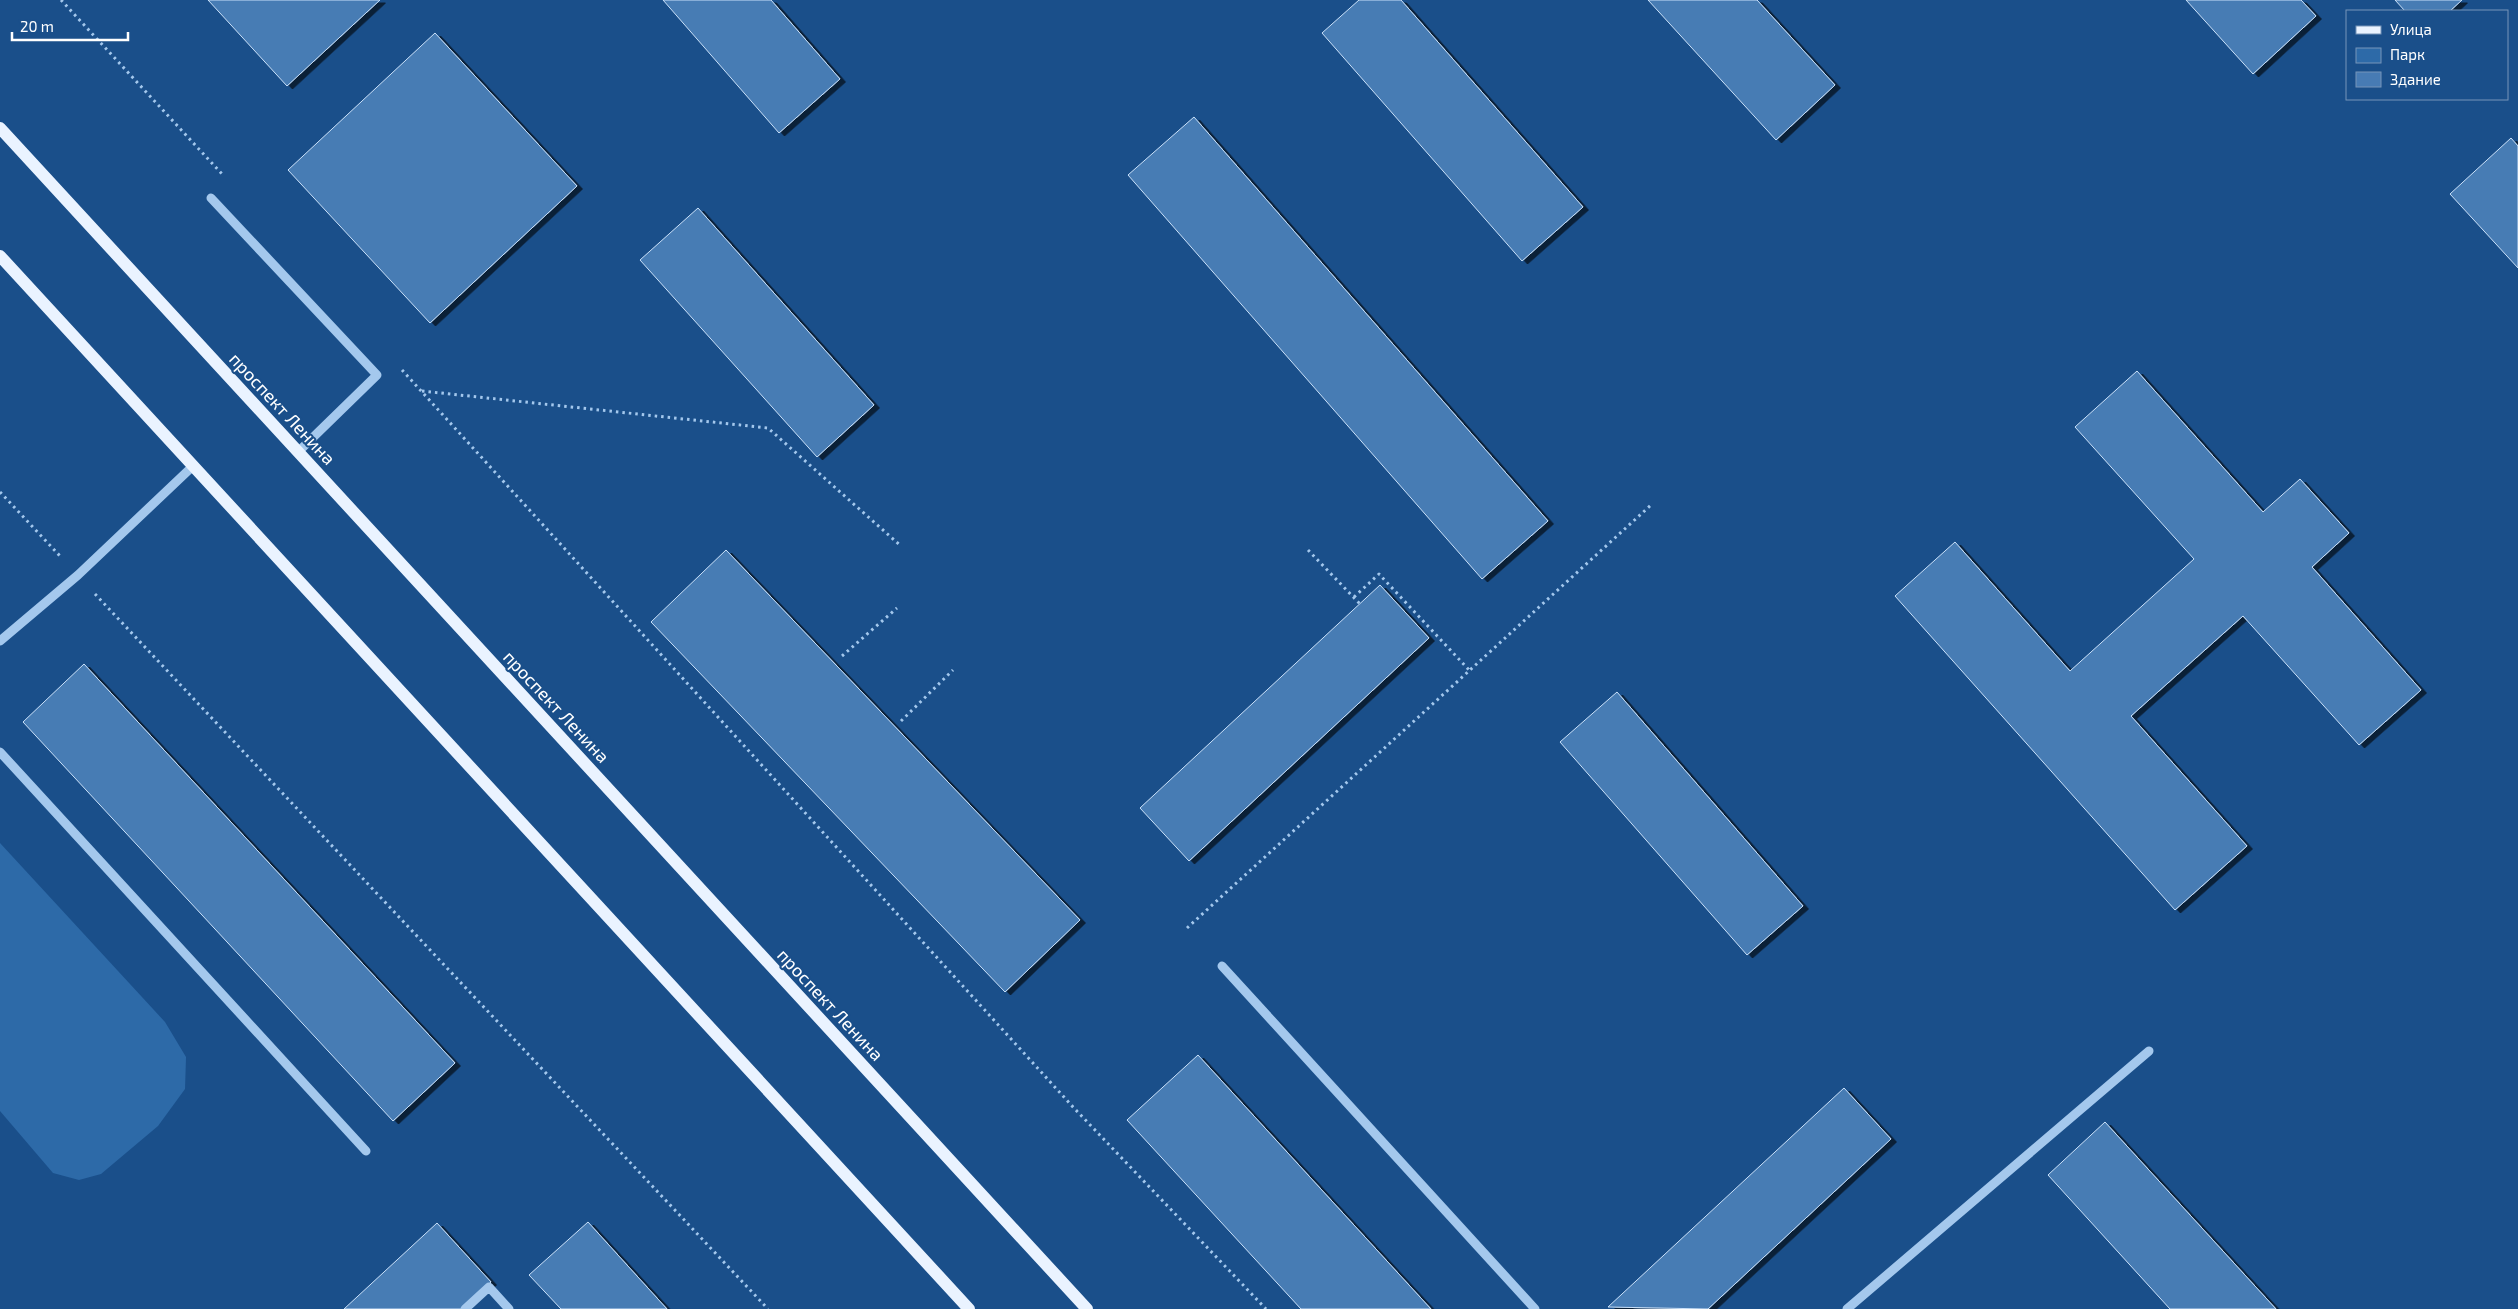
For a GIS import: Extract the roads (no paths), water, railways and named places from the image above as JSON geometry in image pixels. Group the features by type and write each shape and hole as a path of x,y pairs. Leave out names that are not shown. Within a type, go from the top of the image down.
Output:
{"main road":[{"name":"проспект Ленина","path":"0,128 1087,1309"},
{"path":"0,256 969,1309"}],"lane":[{"path":"211,198 377,375 298,452"},
{"path":"0,641 78,575 194,466"},
{"path":"0,752 366,1151"},
{"path":"1222,966 1535,1309"},
{"path":"1847,1309 2149,1051"},
{"path":"465,1309 489,1287 509,1309"}]}
